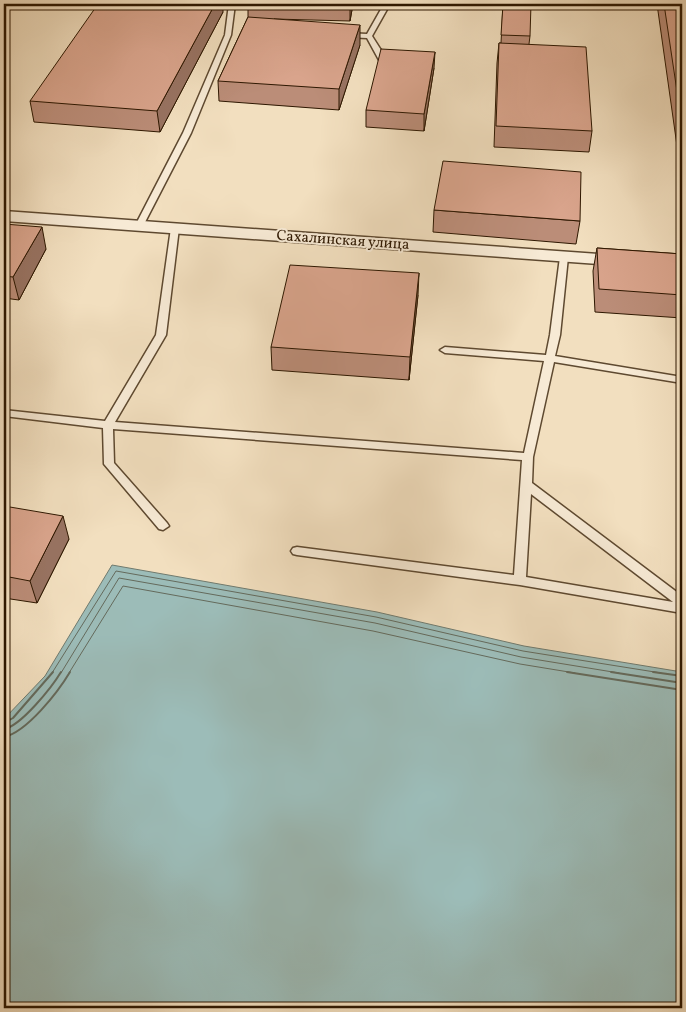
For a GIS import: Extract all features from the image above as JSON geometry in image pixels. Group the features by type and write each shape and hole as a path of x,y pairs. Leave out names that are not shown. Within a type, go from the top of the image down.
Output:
{"street":[{"name":"Сахалинская улица","path":"4,216 682,265"}],"lane":[{"path":"139,226 187,133 229,29 232,4"},
{"path":"369,36 387,4"},
{"path":"229,29 239,30"},
{"path":"339,34 369,36"},
{"path":"369,36 382,58"},
{"path":"163,526 109,464 108,425 161,335 175,228"},
{"path":"520,580 528,457 550,358 564,256"},
{"path":"445,350 550,358 682,380"},
{"path":"4,412 108,425 528,457"},
{"path":"526,484 682,602"},
{"path":"297,551 520,580 682,608"}],"water":[{"path":"112,565 377,612 524,646 682,672 682,1008 4,1008 4,719 45,676"}],"building":[{"path":"98,4 215,4 157,111 30,101"},
{"path":"299,4 350,4 350,5"},
{"path":"503,4 531,4 530,36 501,35"},
{"path":"664,4 682,4 682,125"},
{"path":"248,17 360,25 339,89 218,81"},
{"path":"499,43 586,47 592,131 496,126"},
{"path":"381,49 435,52 424,114 366,110"},
{"path":"443,161 581,172 580,221 434,210"},
{"path":"4,224 42,227 13,277 4,276"},
{"path":"597,248 682,254 682,295 599,289"},
{"path":"290,265 419,273 410,357 271,347"},
{"path":"4,506 63,516 30,581 4,576"}]}
